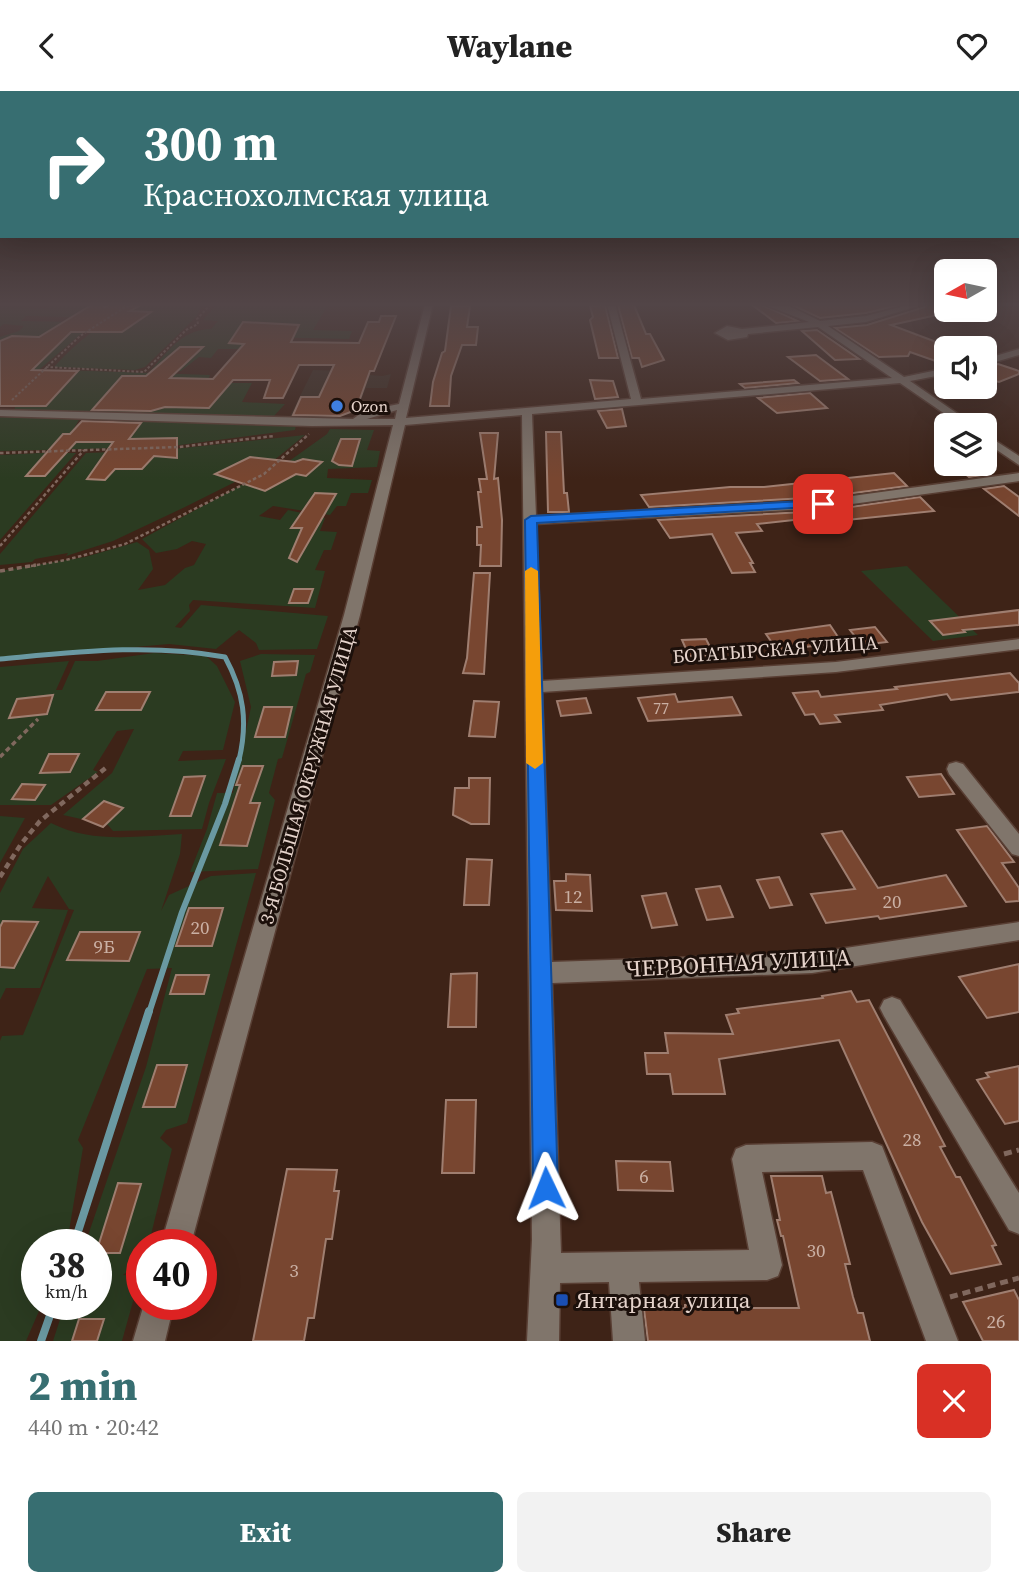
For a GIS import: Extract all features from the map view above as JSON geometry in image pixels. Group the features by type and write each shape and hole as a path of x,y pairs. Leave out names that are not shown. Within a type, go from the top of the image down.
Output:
{"street":[{"name":"3-Я БОЛЬШАЯ ОКРУЖНАЯ УЛИЦА","path":"180,1229 352,615 414,362"},
{"path":"626,362 637,403"},
{"path":"876,362 950,413"},
{"path":"0,414 357,424 401,414 527,412 902,380 934,374"},
{"path":"527,412 546,1268 543,1341"},
{"path":"997,445 1019,461"},
{"path":"531,520 823,504 1019,477"},
{"name":"БОГАТЫРСКАЯ УЛИЦА","path":"533,687 836,667 1019,644"},
{"path":"956,769 1019,848"},
{"name":"ЧЕРВОННАЯ УЛИЦА","path":"539,973 812,963 1019,931"},
{"path":"892,1008 1019,1220"},
{"path":"546,1268 767,1265 746,1159 872,1156 942,1341"},
{"path":"623,1267 629,1341"},
{"path":"149,1341 155,1320"}],"path":[{"path":"8,404 39,377 51,362"},
{"path":"46,367 144,372 154,362"},
{"path":"0,571 66,560 125,544 264,474 306,440 311,432 297,433"},
{"path":"0,453 179,447 284,435"},
{"path":"0,546 84,450"},
{"path":"0,757 38,719"},
{"path":"0,877 22,839 47,814 89,785 108,766"},
{"path":"928,1303 1019,1278"}],"shaded area":[{"path":"313,370 382,376 391,374 387,388 366,388 357,410 330,420 290,416"}],"green space":[{"path":"0,362 48,362 0,403"},
{"path":"58,362 150,362 135,370 54,367"},
{"path":"158,362 192,362 181,371 150,371"},
{"path":"63,370 210,375 207,383 252,383 242,402 285,404 269,418 14,411 15,407 53,372"},
{"path":"0,417 80,418 72,432 97,432 111,418 296,425 295,430 165,447 0,451"},
{"path":"330,429 374,430 367,450 380,451 377,467 328,469 327,478 372,480 368,493 351,493 346,506 337,506 330,515 273,506 259,516 280,520 288,510 325,518 320,531 337,532 331,550 324,550 315,570 325,571 315,608 193,600 189,605 190,611 175,627 181,628 201,605 328,616 317,649 259,650 256,643 239,630 216,649 169,644 0,659 0,571 85,557 137,542 149,550 153,569 138,590 165,585 185,568 194,565 206,544 192,541 177,549 156,553 142,539 258,476 278,469 327,434"},
{"path":"305,435 267,466 113,541 66,556 68,553 35,559 32,562 0,565 0,554 86,453 164,450"},
{"path":"76,453 0,540 0,455"},
{"path":"907,566 978,635 933,641 861,571"},
{"path":"154,653 206,656 217,666 235,702 223,750 183,751 178,761 226,759 202,829 113,831 108,825 63,815 112,773 134,729 117,731 93,770 98,772 51,805 0,805 0,667 69,661 56,690 62,690 75,661 97,661"},
{"path":"261,654 315,655 310,672 306,674 282,758 278,759 269,793 275,800 258,869 190,872 207,829 217,793 233,793 251,707 240,661"},
{"path":"0,816 25,818 0,863"},
{"path":"51,823 67,830 99,836 182,834 180,854 161,911 169,895 211,876 256,873 187,1123 166,1130 160,1138 172,1149 152,1229 126,1229 126,1273 123,1275 126,1275 128,1320 122,1341 53,1341 60,1320 112,1320 112,1229 90,1229 146,1067 172,968 147,969 78,1140 83,1148 69,1229 21,1229 21,1320 35,1320 26,1341 0,1341 0,1041 2,1036 23,1035 74,910 69,909 48,876 32,908 68,910 40,988 6,988 0,1000 0,893 23,849"}],"building":[{"path":"0,362 40,362 32,370 78,371 46,406 0,406"},
{"path":"162,362 187,362 170,378 213,379 228,362 377,362 374,371 370,371 356,410 340,416 293,415 301,397 319,397 334,365 299,365 283,398 264,398 270,380 233,380 209,408 92,410 122,376 146,376"},
{"path":"439,362 456,362 451,376 449,406 430,406"},
{"path":"640,362 657,362 642,367"},
{"path":"795,362 826,362 848,379 820,381"},
{"path":"997,364 1019,371 1019,374 997,381"},
{"path":"590,380 613,381 618,397 595,399"},
{"path":"794,380 798,383 745,388 740,384"},
{"path":"810,393 827,408 777,413 758,398"},
{"path":"622,409 626,426 607,428 598,411"},
{"path":"82,421 141,423 129,439 177,438 177,458 154,456 142,469 115,469 105,480 87,479 113,442 76,442 45,476 26,476 63,434 70,434"},
{"path":"546,432 561,432 564,493 567,493 569,512 548,512"},
{"path":"480,433 498,433 494,479 498,478 502,520 501,566 480,566 481,545 477,545 477,527 482,527 479,479 487,479"},
{"path":"341,439 360,439 352,466 339,465 332,461"},
{"path":"250,457 322,462 306,476 296,474 265,491 215,474"},
{"path":"894,473 907,486 823,497 649,507 641,495 730,487 764,487"},
{"path":"1004,486 1019,497 1019,516 984,489"},
{"path":"315,493 336,494 297,562 289,558 302,528 291,528"},
{"path":"920,497 934,511 808,524 803,519 757,524 762,531 736,533 753,563 750,563 755,572 732,573 712,534 670,538 658,520 823,511"},
{"path":"474,573 490,573 484,674 463,673 467,658"},
{"path":"294,589 313,589 308,603 289,603"},
{"path":"1019,610 1019,625 963,630 965,632 943,635 930,621"},
{"path":"830,625 842,643 777,650 766,634"},
{"path":"875,627 887,642 862,645 850,630"},
{"path":"706,639 714,655 689,656 682,640"},
{"path":"298,661 296,675 272,676 274,662"},
{"path":"1010,673 1019,683 1019,692 951,700 947,694 880,705 883,710 835,715 840,722 820,724 814,714 805,715 793,693 818,691 821,697"},
{"path":"106,692 150,692 141,710 96,710"},
{"path":"675,694 678,702 732,697 741,715 648,721 638,698"},
{"path":"53,695 47,714 9,718 17,699"},
{"path":"586,698 591,713 561,716 557,701"},
{"path":"474,701 499,702 495,737 469,736"},
{"path":"264,707 292,707 285,737 255,737"},
{"path":"49,754 79,754 70,772 40,773"},
{"path":"243,766 263,766 250,803 260,803 247,846 220,845 240,785 236,785"},
{"path":"941,774 954,794 919,797 907,777"},
{"path":"205,776 191,816 170,816 184,777"},
{"path":"469,778 490,778 489,824 471,824 453,815 455,788 469,788"},
{"path":"22,784 45,785 35,800 12,799"},
{"path":"104,801 123,808 103,827 83,819"},
{"path":"987,826 1014,862 1002,863 1019,888 1019,901 1006,902 957,830"},
{"path":"842,831 878,888 946,875 966,906 880,919 878,916 826,923 811,894 855,889 822,834"},
{"path":"467,859 492,860 489,905 464,905"},
{"path":"566,874 590,875 592,911 556,910 554,881 566,881"},
{"path":"779,877 792,905 770,908 757,880"},
{"path":"720,886 733,917 707,920 696,889"},
{"path":"666,893 677,925 652,928 642,896"},
{"path":"189,908 223,908 212,946 176,946"},
{"path":"3,921 38,922 14,968 0,967 0,927"},
{"path":"80,932 140,932 129,961 67,960"},
{"path":"1019,964 1019,1012 987,1018 959,977"},
{"path":"477,973 476,1027 448,1027 451,974"},
{"path":"176,975 209,975 204,994 170,994"},
{"path":"851,991 857,1002 869,1000 945,1146 940,1147 956,1177 960,1177 996,1245 992,1246 1001,1264 951,1274 922,1222 839,1040 719,1059 725,1094 673,1094 670,1074 647,1074 645,1053 668,1053 665,1033 733,1034 726,1015 739,1013 737,1009 823,998 822,996"},
{"path":"157,1065 187,1065 175,1107 143,1107"},
{"path":"1019,1066 1019,1121 1005,1124 977,1080 989,1077 986,1073"},
{"path":"446,1100 476,1100 474,1173 442,1173"},
{"path":"616,1161 670,1162 673,1191 618,1190"},
{"path":"287,1169 337,1170 334,1191 339,1191 332,1239 326,1239 314,1318 308,1318 304,1341 253,1341"},
{"path":"771,1176 822,1176 826,1193 831,1192 850,1264 845,1264 853,1297 858,1313 863,1313 870,1341 648,1341 644,1309 685,1308 685,1305 700,1305 701,1308 799,1308 777,1220 780,1220"},
{"path":"118,1183 141,1184 120,1253 112,1253 112,1229 104,1229"},
{"path":"1014,1290 1019,1300 1019,1341 983,1341 963,1302"},
{"path":"79,1320 104,1320 97,1341 72,1341"}],"waterway":[{"path":"0,659 141,650 169,650 225,657 243,707 239,760"},
{"path":"149,1013 182,912 225,804 239,759"},
{"path":"79,1229 149,1011"},
{"path":"41,1341 48,1320"}],"slow traffic":[{"path":"531,571 535,763"}],"place":[{"name":"Ozon","path":"337,406"},
{"name":"Янтарная улица","path":"562,1300"}],"route":[{"path":"546,1188 539,973 531,520 823,504"}]}
